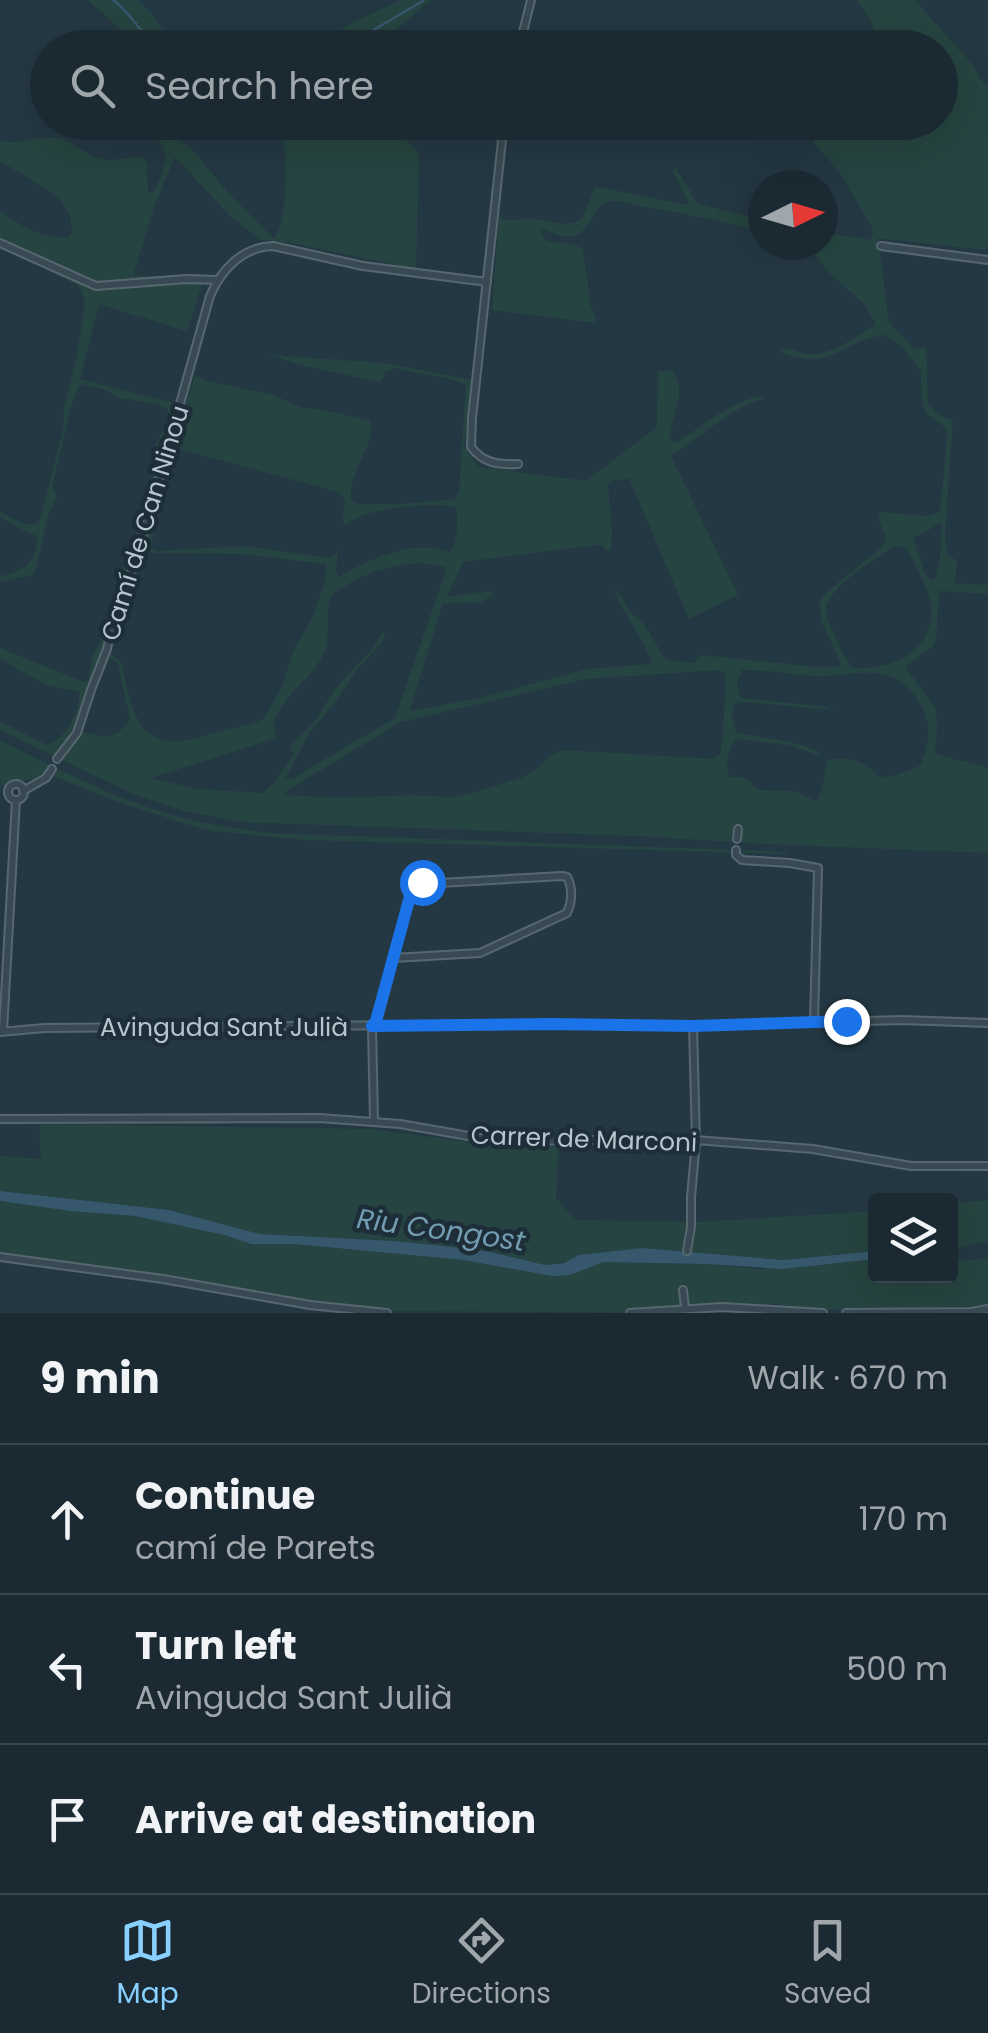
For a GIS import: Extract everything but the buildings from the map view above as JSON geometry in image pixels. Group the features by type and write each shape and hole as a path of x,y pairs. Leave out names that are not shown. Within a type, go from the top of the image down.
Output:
{"street":[{"path":"524,30 531,0"},
{"path":"502,140 471,447 480,458 502,465 518,464"},
{"path":"0,243 92,285 216,280 233,262 260,247 273,246 364,266 487,282"},
{"path":"881,246 988,260"},
{"name":"Camí de Can Ninou","path":"58,758 77,733 107,649 216,280"},
{"path":"23,790 46,778 52,769"},
{"path":"19,785 22,797 16,800 10,796 10,787 19,785"},
{"path":"1,1032 16,800"},
{"path":"737,840 738,828"},
{"path":"736,850 742,860 818,868 814,1022"},
{"path":"374,1122 372,1026 412,889 419,889 422,884 562,876 570,883 567,913 480,953 392,958"},
{"name":"Avinguda Sant Julià","path":"1,1032 44,1028 693,1026 902,1020 988,1023"},
{"path":"687,1252 696,1142 693,1026"},
{"name":"Carrer de Marconi","path":"0,1119 304,1117 374,1122 498,1141 682,1139 814,1149 910,1166 988,1166"},
{"path":"0,1257 386,1313"},
{"path":"683,1290 684,1308"},
{"path":"630,1313 722,1307 822,1313"},
{"path":"846,1313 988,1309"}],"green space":[{"path":"88,0 138,0 163,30 121,30"},
{"path":"401,0 431,0 396,30 340,30"},
{"path":"856,0 915,0 942,30 873,30"},
{"path":"958,48 988,86 986,250 878,238 889,323 915,349 926,348 928,405 953,420 945,534 947,554 957,561 955,583 988,585 988,594 939,591 936,641 906,668 935,707 935,753 988,768 988,853 241,822 184,811 133,794 0,730 0,721 47,745 71,723 78,708 79,692 46,685 0,659 0,648 88,681 93,654 150,490 153,452 169,416 168,410 158,404 118,398 107,390 80,384 52,486 57,498 49,512 35,572 0,582 0,576 28,564 35,552 37,536 0,517 0,512 24,524 40,520 63,431 85,303 76,284 0,248 0,211 48,236 67,238 72,232 70,217 59,197 0,161 0,141 63,140 102,159 144,158 149,193 158,182 165,157 158,140 180,140 274,239 285,199 283,140 406,140 419,154 416,269 261,240 231,217 175,157 155,204 133,276 205,275 187,331 99,304 80,379 185,406 195,375 274,395 302,408 370,421 369,441 351,491 352,501 358,504 455,499 459,491 466,385 394,368 386,371 378,382 270,355 384,363 472,380 464,447 479,467 586,481 657,427 658,371 672,370 679,385 670,435 670,441 675,443 728,408 763,396 671,456 738,595 689,619 629,478 612,481 608,485 611,550 597,545 463,562 447,597 487,591 494,594 482,602 443,603 411,711 479,698 587,669 651,664 614,587 666,660 694,663 702,655 842,666 822,622 819,602 882,547 886,539 878,517 880,512 925,516 940,512 947,439 946,428 927,414 922,404 921,371 904,349 886,335 815,359 783,353 780,349 812,354 828,351 873,327 875,322 864,304 819,260 838,260 838,234 871,240 873,229 837,170 813,140 958,140","holes":["175,448 338,492 345,499 345,525 367,514 398,507 456,507 455,542 450,552 422,547 407,549 378,557 338,577 338,551 330,558 243,546 156,551 151,547","938,523 941,551 936,578 931,580 925,574 913,537","895,545 907,548 928,592 931,622 926,635 918,646 896,661 854,668 829,623 829,601 854,574","149,553 242,554 326,564 326,578 312,618 291,656 284,682 264,719 181,741 153,736 136,717 122,663 110,653 136,577","417,563 446,567 395,718 293,778 285,779 310,732 382,642 383,632 335,689 315,721 289,747 294,754 263,793 197,789 151,778 277,738 273,725 278,713 324,653 330,597 370,573 393,567","110,658 118,664 130,719 114,735 82,732","718,670 725,673 726,686 721,752 715,759 563,750 523,777 450,797 340,798 285,792 401,722 586,679","742,670 812,676 871,673 899,681 920,704 927,720 928,738 920,766 894,776 878,777 856,761 827,760 816,801 795,791 759,790 746,778 730,777 728,758 735,739 790,745 824,756 793,743 736,732 732,715 735,703 834,710 741,698 737,684"]},
{"path":"675,167 698,204 748,216 748,228 611,201 602,204 580,233 572,236 543,228 539,231 547,241 583,249 597,323 492,310 499,215 504,220 573,223 583,216 596,187 688,205 673,172"},
{"path":"0,740 133,802 179,817 237,828 272,833 787,854 304,840 205,830 50,775 0,786"},
{"path":"39,1124 370,1129 501,1146 559,1146 556,1198 576,1220 699,1222 868,1211 868,1252 784,1260 642,1248 545,1265 443,1246 260,1234 169,1210 0,1191 0,1156 41,1159"},
{"path":"988,1200 988,1241 958,1248 958,1203"},
{"path":"0,1201 135,1216 251,1244 294,1244 463,1260 552,1276 603,1262 761,1269 868,1260 868,1283 958,1283 958,1261 988,1258 988,1304 828,1310 775,1304 683,1305 682,1313 393,1311 0,1255"}],"water":[{"path":"0,1191 169,1210 260,1234 443,1246 545,1265 564,1263 579,1255 642,1248 784,1260 868,1252 868,1260 782,1269 603,1262 570,1275 552,1276 463,1260 294,1244 251,1244 135,1216 0,1201"}],"waterway":[{"path":"113,0 141,30"},
{"path":"374,30 423,1"}],"route":[{"path":"422,882 419,889 412,889 372,1026 693,1026 846,1021"}],"water label":[{"name":"Riu Congost","path":"441,1230"}]}
